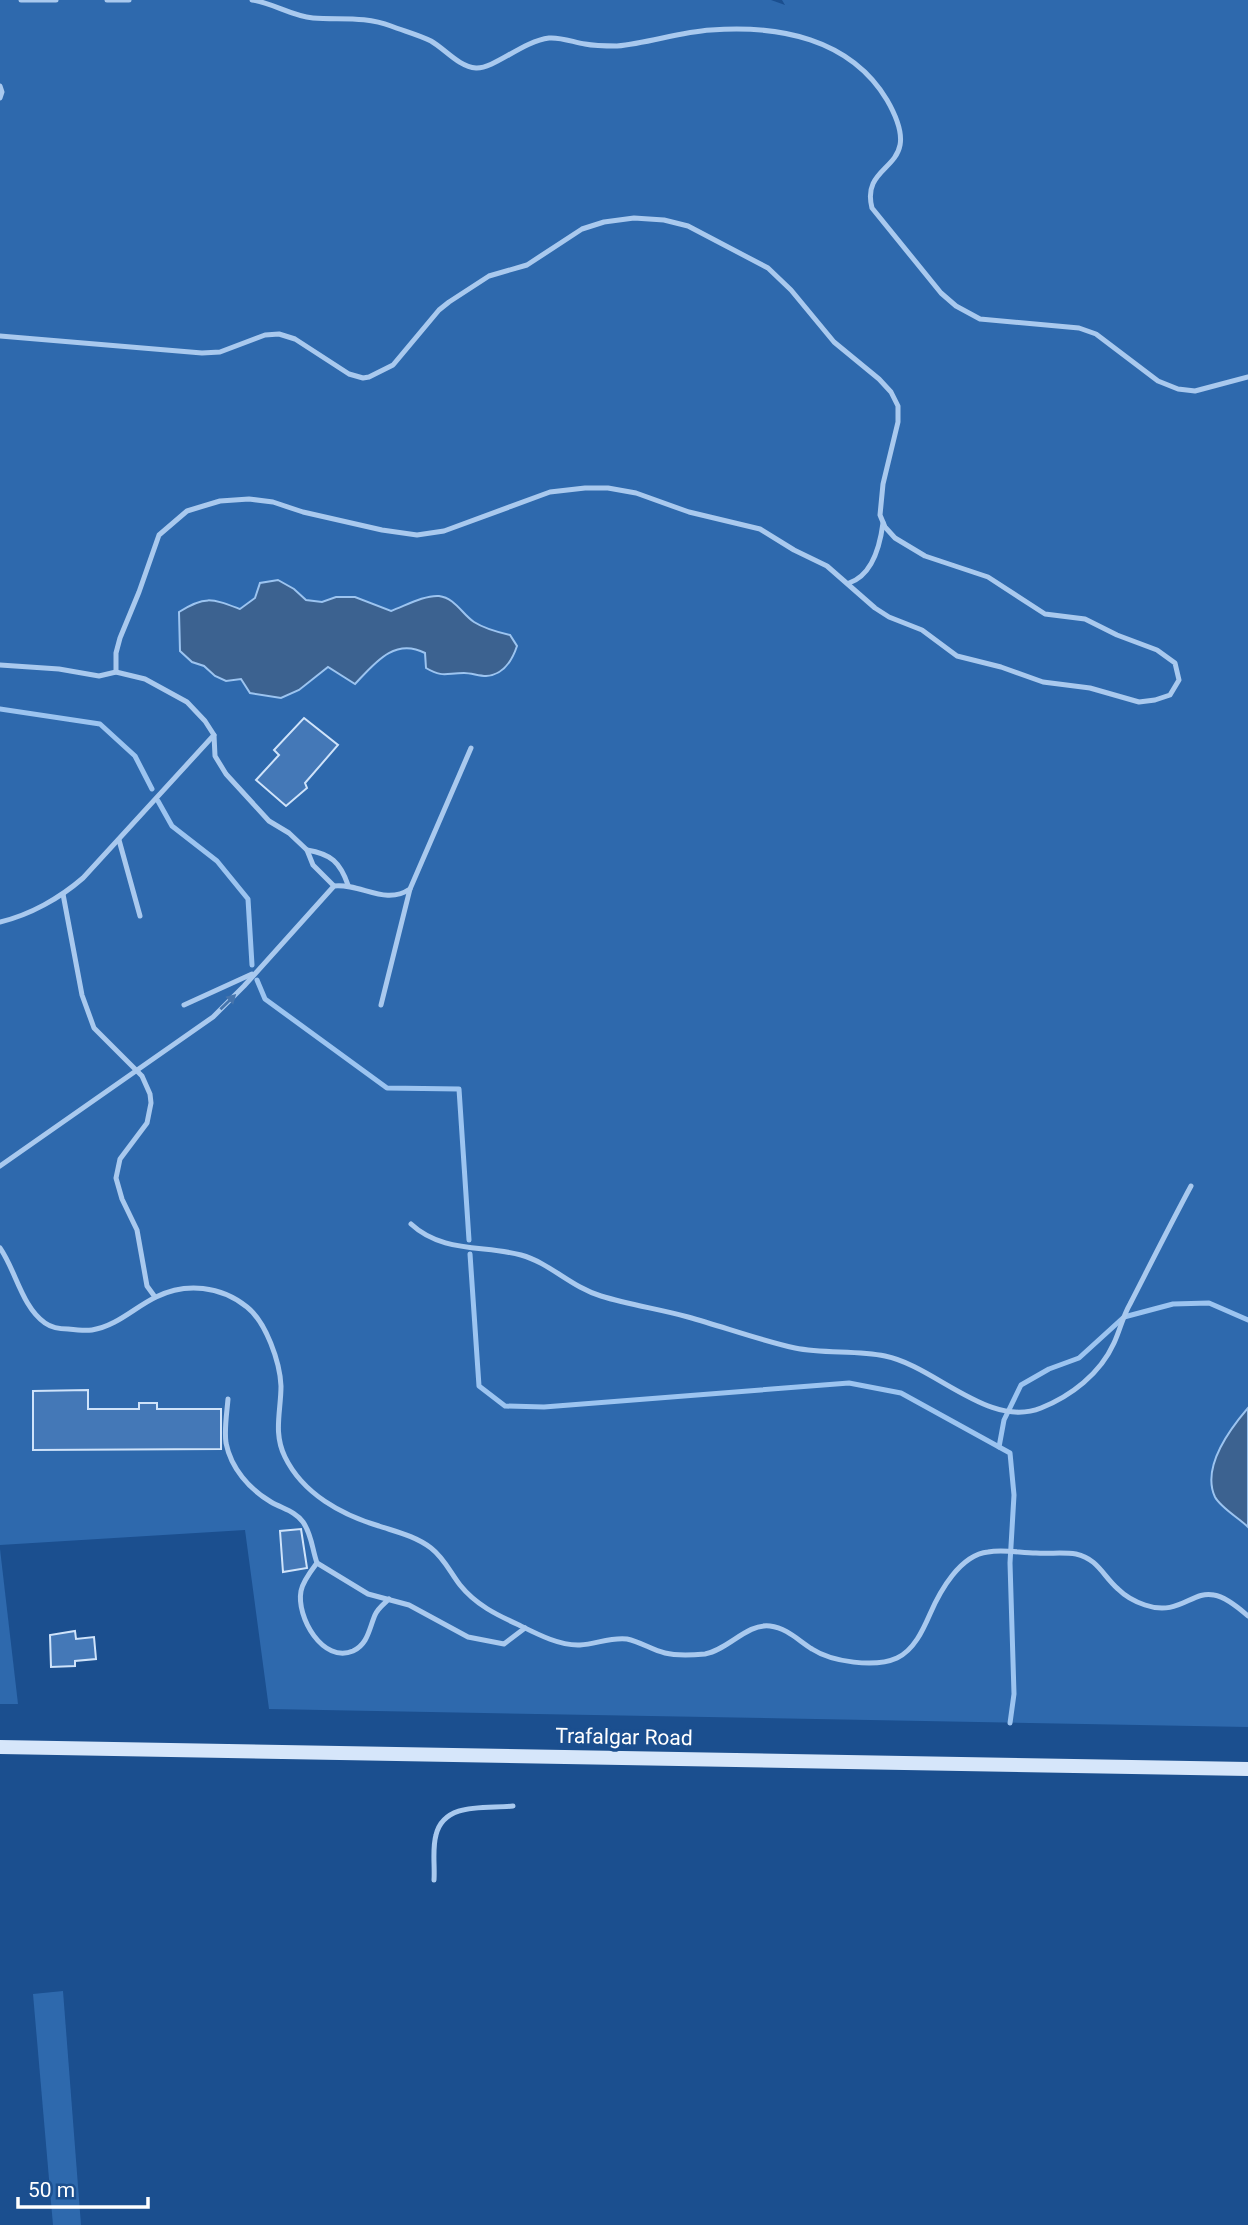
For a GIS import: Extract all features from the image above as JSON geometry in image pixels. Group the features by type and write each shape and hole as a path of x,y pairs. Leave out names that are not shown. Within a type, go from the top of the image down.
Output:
{"main road":[{"name":"Trafalgar Road","path":"0,1747 1248,1769"}],"lane":[{"path":"21,0 56,0"},
{"path":"107,0 128,0"},
{"path":"252,0 300,15 364,19 381,23 431,41 474,68 494,63 532,42 550,38 613,46 710,30 742,29 778,31 807,38 858,65 870,76 886,99 898,124 902,141 897,156 874,183 872,208 933,284 956,306 979,319 1079,328 1096,334 1150,375 1172,388 1195,391 1248,377"},
{"path":"0,86 0,98"},
{"path":"0,336 202,353 220,352 265,335 279,334 295,339 349,374 369,377 393,365 439,310 449,302 489,276 527,265 582,229 614,220 634,218 676,222 712,237 768,268 791,290 838,345 880,379 891,392 899,414 880,500 883,522 876,552 868,570 849,583"},
{"path":"116,672 116,653 120,638 159,535 187,512 237,498 273,502 356,525 417,535 444,531 550,492 608,488 760,529 798,552 820,561 880,612 922,630 957,656 1001,667 1043,682 1096,690 1139,702 1170,695 1178,685 1180,674 1175,663 1157,650 1085,619 1059,617 1040,611 978,572 913,551 895,538 883,522"},
{"path":"0,665 59,669 99,676 116,672 145,679 180,698 196,710 214,735 215,755 226,774 269,821 289,833 307,850 313,865 334,886"},
{"path":"0,922 23,915 63,894 83,878 214,735"},
{"path":"381,1005 410,889 471,748"},
{"path":"119,840 139,916"},
{"path":"307,850 323,853 342,867 348,885"},
{"path":"0,1166 213,1017 334,886 348,885 378,894 400,896 410,889"},
{"path":"63,894 82,995 94,1028 137,1070 150,1094 150,1114 141,1133 120,1159 116,1178 122,1199 137,1230 147,1286 155,1297"},
{"path":"184,1005 255,972"},
{"path":"411,1224 419,1232 439,1241 522,1255 579,1288 634,1306 683,1315 797,1348 872,1354 897,1359 996,1409 1023,1413 1042,1408 1064,1396 1084,1382 1104,1362 1128,1308 1191,1186"},
{"path":"0,1248 33,1310 45,1323 53,1327 85,1330 103,1327 155,1297 201,1287 224,1294 249,1308 266,1331 277,1364 281,1384 278,1436 286,1460 300,1480 335,1508 369,1523 407,1535 428,1546 445,1562 460,1584 481,1606 525,1628 573,1644 618,1639 637,1642 663,1653 679,1655 715,1651 750,1631 768,1626 784,1630 814,1650 840,1661 885,1662 900,1657 910,1648 952,1576 975,1556 991,1551 1078,1555 1101,1568 1118,1590 1150,1607 1173,1608 1213,1594 1248,1616"},
{"path":"228,1399 226,1441 243,1480 301,1520 310,1535 317,1563 301,1591 301,1603 303,1615 314,1636 339,1654 350,1653 360,1647 368,1637 379,1608 389,1599"},
{"path":"317,1563 368,1594 409,1605 468,1637 487,1643 504,1644 525,1628"},
{"path":"434,1880 434,1849 439,1824 452,1813 513,1806"}],"shaded area":[{"path":"0,0 771,0 785,5 782,0 1248,0 1248,1727 269,1709 245,1530 0,1545"},
{"path":"278,580 306,600 322,602 336,597 355,597 391,611 427,597 445,597 478,624 510,635 517,646 506,666 492,675 437,673 426,668 425,653 404,648 377,661 355,684 328,667 299,690 281,698 250,693 241,679 226,681 215,676 180,651 179,612 209,600 240,609 255,598 260,583"},
{"path":"1248,1408 1248,1527 1215,1497 1212,1473 1226,1437"},
{"path":"0,1549 18,1704 0,1704"},
{"path":"63,1991 81,2225 53,2225 33,1994"}],"building":[{"path":"304,718 338,745 305,783 307,788 286,806 256,780 279,755 274,750"},
{"path":"88,1390 88,1409 139,1409 139,1403 157,1403 157,1409 221,1409 221,1449 33,1450 33,1391"},
{"path":"301,1529 307,1568 283,1572 280,1531"},
{"path":"75,1631 76,1639 94,1637 96,1659 75,1661 75,1666 51,1667 50,1635"}],"waterway":[{"path":"0,709 100,724 135,756 152,789"},
{"path":"158,801 172,826 217,861 248,899 252,965"},
{"path":"257,980 265,999 387,1088 459,1089 469,1240"},
{"path":"470,1254 479,1386 505,1406 544,1407 849,1383 901,1393 1010,1453 1014,1495 1010,1563 1014,1694 1010,1723"},
{"path":"999,1447 1004,1420 1021,1385 1049,1369 1079,1358 1124,1317 1173,1304 1209,1303 1248,1320"}]}
